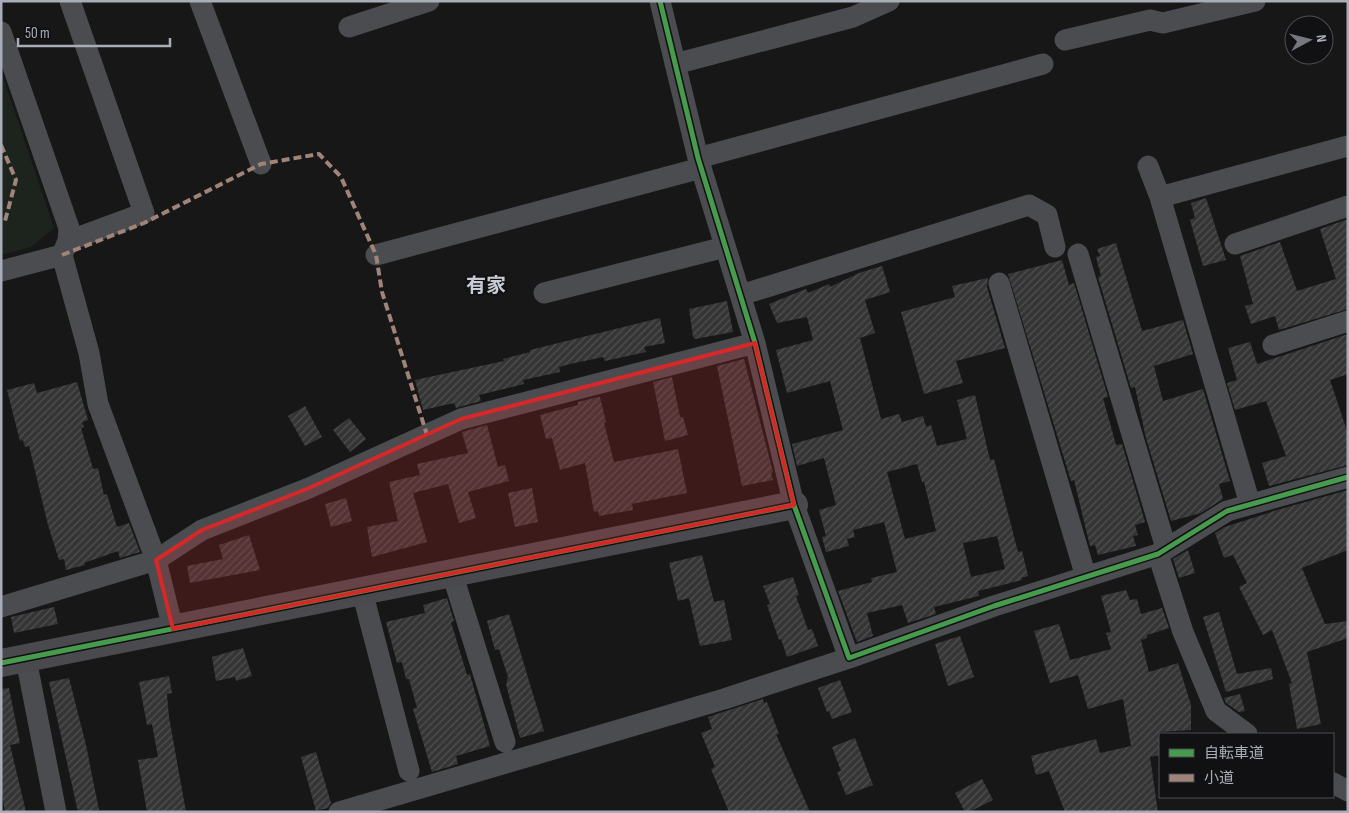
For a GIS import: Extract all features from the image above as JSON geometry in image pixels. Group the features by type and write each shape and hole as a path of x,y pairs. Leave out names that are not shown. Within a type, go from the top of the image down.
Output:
{"street":[{"path":"1,271 65,248 144,212 70,1"},
{"path":"200,1 260,164"},
{"path":"349,28 429,1"},
{"path":"660,1 699,163 755,343 794,505 849,658"},
{"path":"675,64 853,17 889,1"},
{"path":"1066,40 1150,20 1163,23 1256,1"},
{"path":"1,32 69,228 65,248 89,353 98,404 156,560 172,629"},
{"path":"376,255 1043,64"},
{"path":"1160,197 1348,146"},
{"path":"1148,166 1160,197 1250,504"},
{"path":"740,295 1029,205 1047,215 1055,247"},
{"path":"1234,244 1348,206"},
{"path":"544,294 725,247"},
{"path":"1078,254 1183,632 1216,712 1246,733"},
{"path":"999,283 1086,577"},
{"path":"1273,346 1348,321"},
{"path":"1,607 156,560 202,530 309,488 461,420 755,343"},
{"path":"339,812 724,700 994,606 1162,551 1227,511 1348,477"},
{"path":"56,812 13,661 794,505"},
{"path":"452,573 504,742"},
{"path":"362,591 409,771"},
{"path":"1334,783 1348,791"}],"highlighted area":[{"path":"755,343 794,505 173,629 156,560 202,530 309,488 461,419"}],"shaded area":[{"path":"1,71 54,228 31,247 1,255"}],"building":[{"path":"1206,198 1226,260 1203,266 1190,220 1195,218 1191,203"},
{"path":"1348,219 1348,309 1279,330 1275,316 1251,324 1245,306 1253,304 1240,256 1280,242 1297,291 1336,279 1320,229"},
{"path":"1116,243 1142,331 1183,320 1193,354 1154,366 1163,401 1203,389 1230,481 1219,484 1223,499 1201,513 1171,521 1146,438 1135,387 1131,388 1098,277 1101,276 1096,257 1100,256 1097,249"},
{"path":"1062,260 1069,285 1074,283 1108,397 1103,398 1116,445 1122,444 1145,522 1135,525 1138,535 1133,536 1136,546 1098,555 1095,545 1090,546 1074,480 1071,481 1008,274"},
{"path":"882,266 890,292 865,300 875,333 860,338 881,419 899,414 902,422 923,416 926,427 931,425 937,446 967,439 957,400 975,395 990,460 994,459 1018,552 1022,551 1028,576 1021,578 1022,580 978,591 979,596 934,607 936,614 908,623 902,605 867,613 873,636 857,642 838,591 872,582 871,578 897,572 884,522 853,530 855,537 847,539 849,546 826,552 822,537 826,536 819,510 836,505 824,458 797,466 792,444 843,430 830,381 787,393 776,350 813,340 807,317 777,323 769,304 806,289 808,293 829,284 830,287 859,273","holes":["917,464 922,482 924,482 936,531 905,539 887,472","997,536 1005,569 971,577 963,543"]},
{"path":"988,278 987,287 1005,348 956,361 963,383 924,394 901,312 955,297 952,286"},
{"path":"727,301 733,332 695,339 693,337 689,309"},
{"path":"660,318 665,343 644,347 646,352 605,361 603,357 570,364 559,367 560,372 523,380 524,384 479,395 481,401 456,408 454,403 423,410 415,380 504,361 503,359 530,352 530,350"},
{"path":"1348,334 1348,374 1330,380 1348,434 1348,465 1269,486 1262,463 1286,456 1266,401 1235,410 1227,383 1237,380 1228,348 1250,342 1257,364"},
{"path":"744,359 773,472 771,473 773,480 742,486 717,366"},
{"path":"672,377 680,417 683,417 688,435 665,441 653,382"},
{"path":"77,382 88,420 82,422 84,427 81,428 93,469 98,468 104,495 107,494 117,527 129,523 140,552 120,558 118,551 84,563 85,565 66,570 64,559 59,560 48,525 29,446 25,447 23,440 20,441 7,390 34,383 37,393"},
{"path":"600,397 606,422 604,423 614,462 678,449 687,493 632,504 633,510 599,516 598,511 594,512 585,463 560,470 552,438 546,439 540,415 578,405 578,402"},
{"path":"305,406 322,437 305,446 288,416"},
{"path":"349,418 366,439 350,452 333,430"},
{"path":"487,425 498,467 505,465 509,481 468,492 476,518 459,523 448,484 413,493 427,542 372,557 367,527 398,521 389,482 420,475 417,464 468,453 462,432"},
{"path":"532,488 538,522 515,527 508,493"},
{"path":"1348,490 1348,550 1302,568 1325,624 1348,621 1348,638 1307,652 1321,724 1297,729 1289,684 1292,683 1272,630 1263,635 1239,587 1247,583 1233,555 1224,558 1215,533 1225,527 1277,510"},
{"path":"346,498 352,521 331,527 325,504"},
{"path":"249,535 260,570 190,583 187,566 223,559 219,545"},
{"path":"1188,550 1195,573 1179,578 1173,559"},
{"path":"702,555 714,602 724,600 732,640 700,646 689,598 678,601 669,563"},
{"path":"793,577 799,595 796,596 808,630 812,629 818,646 787,657 767,605 770,604 763,586"},
{"path":"1126,590 1130,600 1137,599 1141,614 1162,608 1169,628 1147,635 1147,638 1141,640 1149,672 1178,663 1191,705 1191,730 1160,732 1159,755 1150,757 1158,812 1065,812 1049,771 1036,775 1031,756 1096,739 1100,753 1131,746 1123,699 1088,709 1078,675 1050,683 1034,631 1059,624 1070,660 1111,649 1106,633 1111,632 1101,596"},
{"path":"447,598 454,621 451,622 467,675 470,674 490,746 456,756 458,764 432,772 413,709 417,708 409,679 406,679 402,662 397,663 386,622 425,613 423,605"},
{"path":"54,607 58,624 14,633 11,617"},
{"path":"1219,612 1237,674 1271,668 1273,679 1226,692 1203,617"},
{"path":"509,614 544,731 520,738 506,684 508,677 499,649 495,650 487,621"},
{"path":"960,636 974,677 948,686 935,644"},
{"path":"243,648 252,676 236,681 235,677 216,681 212,657"},
{"path":"169,676 172,693 167,694 169,717 186,812 147,812 138,760 158,757 152,724 147,725 139,682"},
{"path":"69,678 86,745 99,810 78,812 49,682"},
{"path":"840,680 852,712 832,719 829,711 827,712 818,688"},
{"path":"9,688 20,743 10,745 26,812 5,812 1,790 1,689"},
{"path":"1240,694 1245,711 1239,712 1226,703 1224,698"},
{"path":"763,699 764,703 767,702 779,734 776,734 810,812 729,812 711,769 715,767 701,733 712,729 708,717"},
{"path":"855,738 873,785 846,795 837,772 841,771 832,747"},
{"path":"316,752 331,803 328,808 316,811 301,757"},
{"path":"982,779 993,800 969,812 965,812 955,793"}],"marked path":[{"path":"1,145 16,180 5,221 1,222"},
{"path":"62,255 144,223 261,164 319,154 341,177 376,255 382,292 427,435"}],"cycle path":[{"path":"660,1 698,158 755,343 794,505 849,658 994,606 1158,554 1227,511 1348,477"},
{"path":"1,663 794,505"}],"district":[{"name":"有家","path":"486,286"}]}
